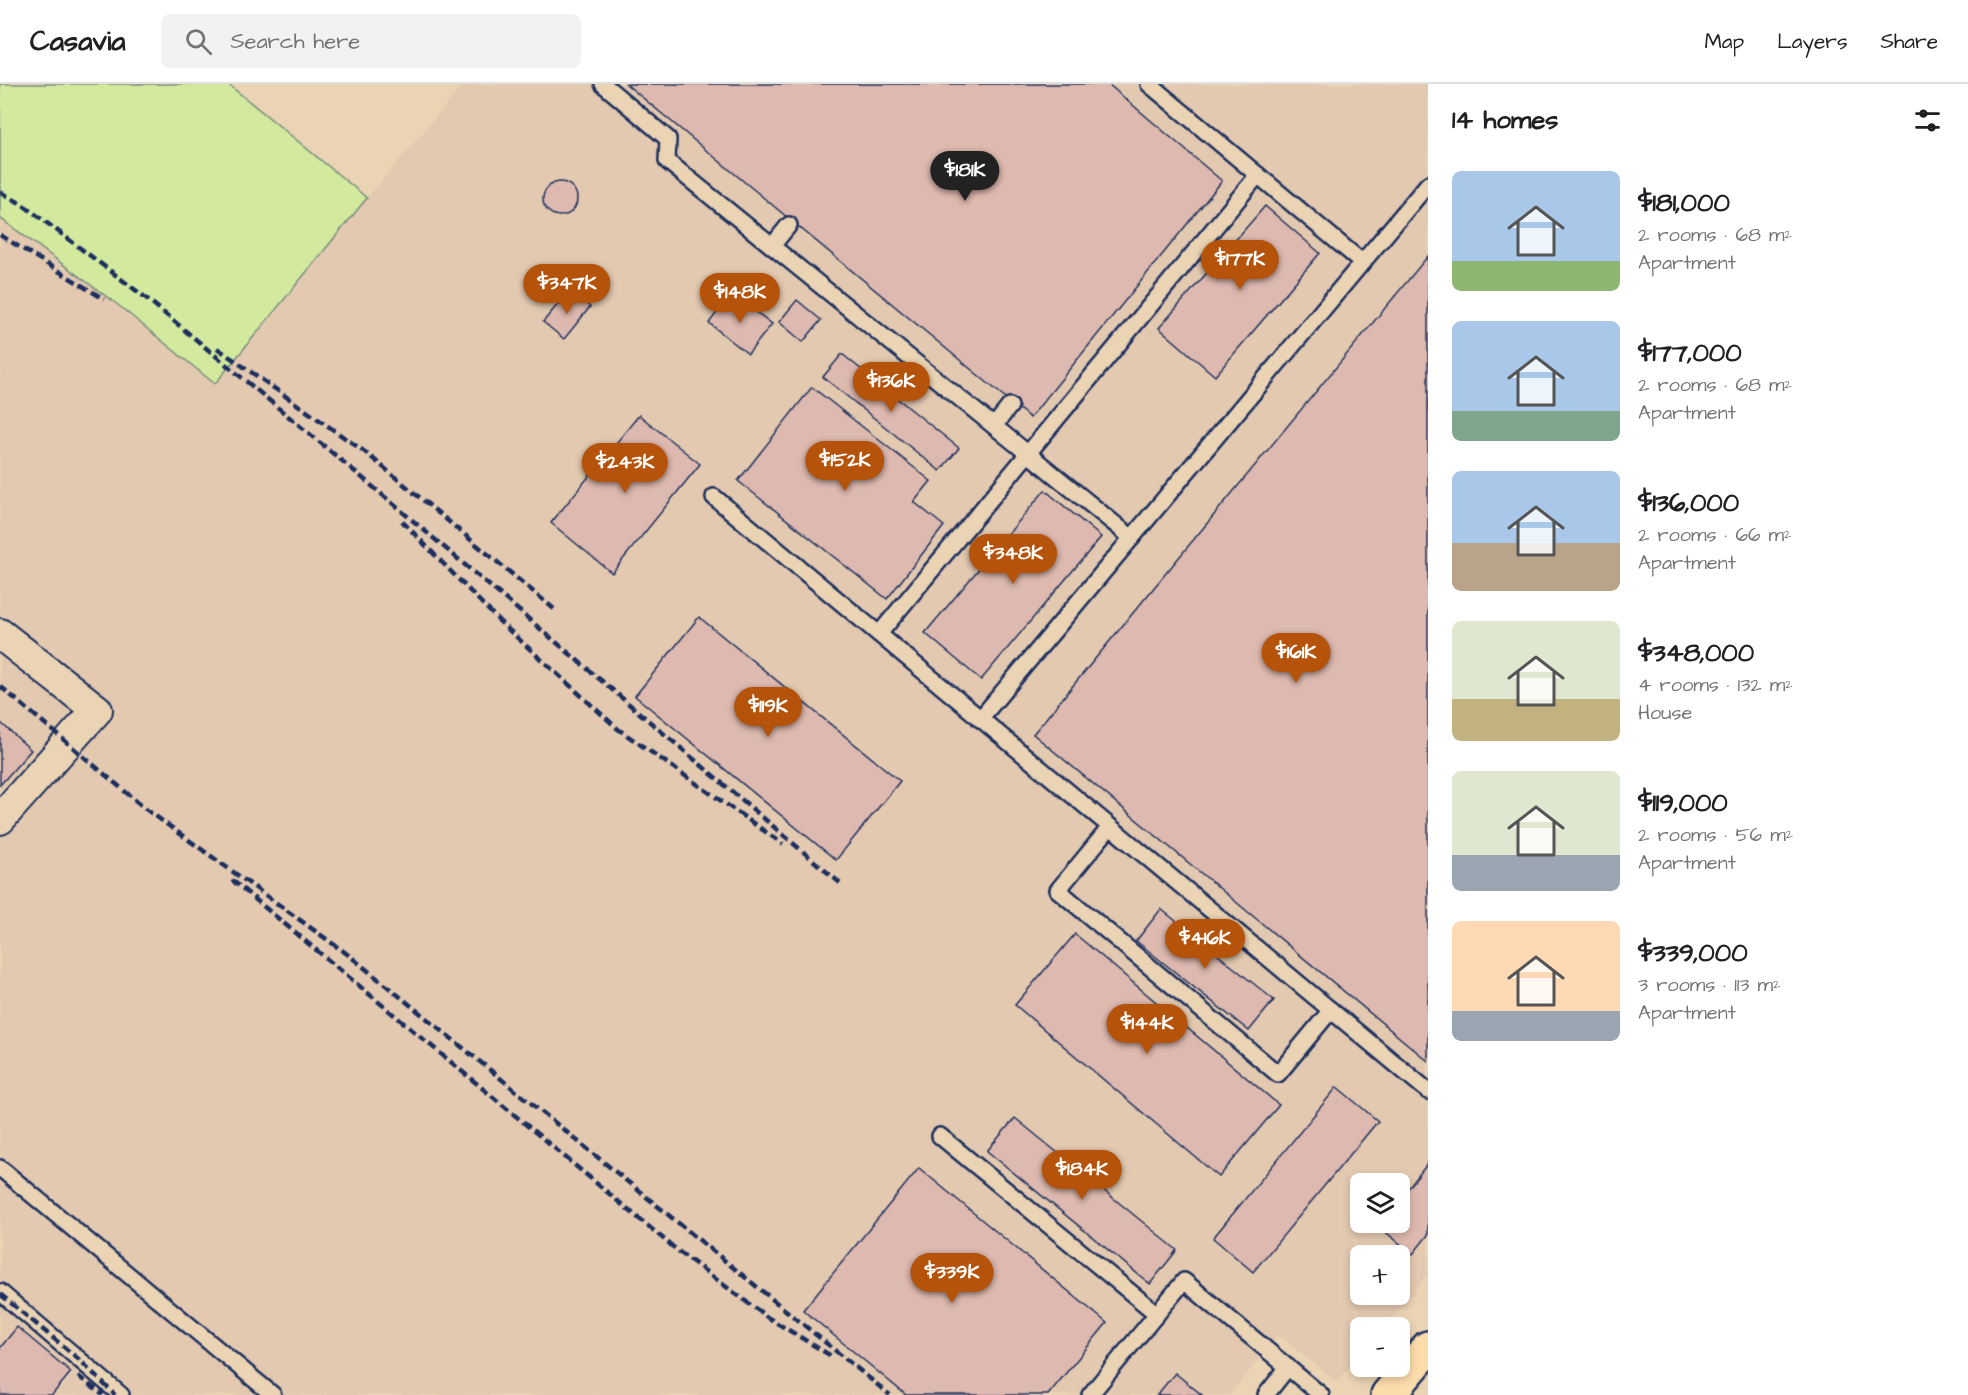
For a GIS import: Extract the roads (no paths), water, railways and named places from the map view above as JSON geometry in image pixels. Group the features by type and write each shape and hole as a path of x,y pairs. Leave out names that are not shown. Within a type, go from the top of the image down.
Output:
{"highway":[{"path":"1388,1395 1428,1348"}],"street":[{"path":"0,634 97,710 0,819"}],"lane":[{"path":"603,84 669,139 667,161 1132,538"},
{"path":"1149,84 1363,262"},
{"path":"879,634 1258,175"},
{"path":"980,718 1428,184"},
{"path":"772,246 789,225"},
{"path":"994,426 1010,406"},
{"path":"714,497 1428,1091"},
{"path":"1110,827 1058,890 1278,1074 1331,1010"},
{"path":"940,1136 1157,1314"},
{"path":"0,1168 273,1395"},
{"path":"1090,1395 1184,1281 1321,1395"},
{"path":"0,1292 122,1395"},
{"path":"1266,1395 1288,1368"}],"railway":[{"path":"0,192 22,204 146,298 359,475 840,883"},
{"path":"0,235 104,299"},
{"path":"217,348 365,452 554,609"},
{"path":"402,521 500,622 618,729 783,844"},
{"path":"0,686 147,810 350,956 890,1395"},
{"path":"232,880 678,1251 767,1317 833,1357"},
{"path":"0,1294 82,1362 115,1395"},
{"path":"78,1376 103,1395"}]}
